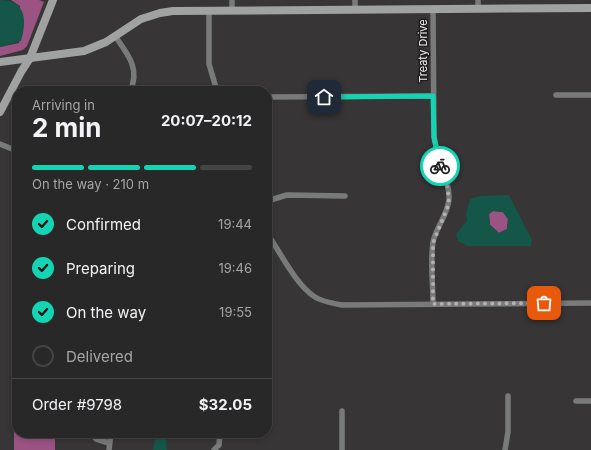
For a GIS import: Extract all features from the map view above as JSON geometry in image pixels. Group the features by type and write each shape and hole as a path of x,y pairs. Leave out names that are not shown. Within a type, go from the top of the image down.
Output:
{"street":[{"path":"14,86 30,58 53,0"},
{"path":"232,0 232,10"},
{"path":"355,0 355,9"},
{"path":"0,62 84,51 96,47 140,19 160,13 209,10 433,10 478,4 591,8"},
{"path":"209,10 209,64 216,86"},
{"name":"Treaty Drive","path":"433,10 433,96 436,150 447,185 449,199 448,206 433,243 433,304"},
{"path":"115,36 132,63 134,75 131,86"},
{"path":"0,112 12,89"},
{"path":"556,95 591,95"},
{"path":"272,97 433,96"},
{"path":"0,144 12,149"},
{"path":"272,200 287,196 345,196"},
{"path":"272,240 301,284 310,294 323,301 342,305 591,303"},
{"path":"505,450 508,432 508,396"},
{"path":"576,402 591,402"},
{"path":"342,411 342,450"},
{"path":"95,438 109,443"},
{"path":"109,450 110,438"},
{"path":"214,450 219,445 220,438"}],"shaded area":[{"path":"0,0 15,3 20,7 24,19 24,26 21,41 0,47"},
{"path":"11,0 39,0 44,2 27,46 23,50 0,56 0,47 19,43 20,6"},
{"path":"509,195 532,240 531,246 468,246 458,241 456,234 467,221 466,213 470,199 479,196","holes":["493,211 503,212 508,219 507,229 499,233 490,225 489,214"]},
{"path":"493,211 503,212 508,219 507,229 499,233 490,225 489,214"},
{"path":"14,438 55,438 55,450 14,450"},
{"path":"155,438 167,438 167,450 153,450"}],"way so far":[{"path":"440,166 447,185 449,199 448,206 433,243 433,304 544,303"}],"route":[{"path":"324,97 433,96 434,137 440,166"}]}
